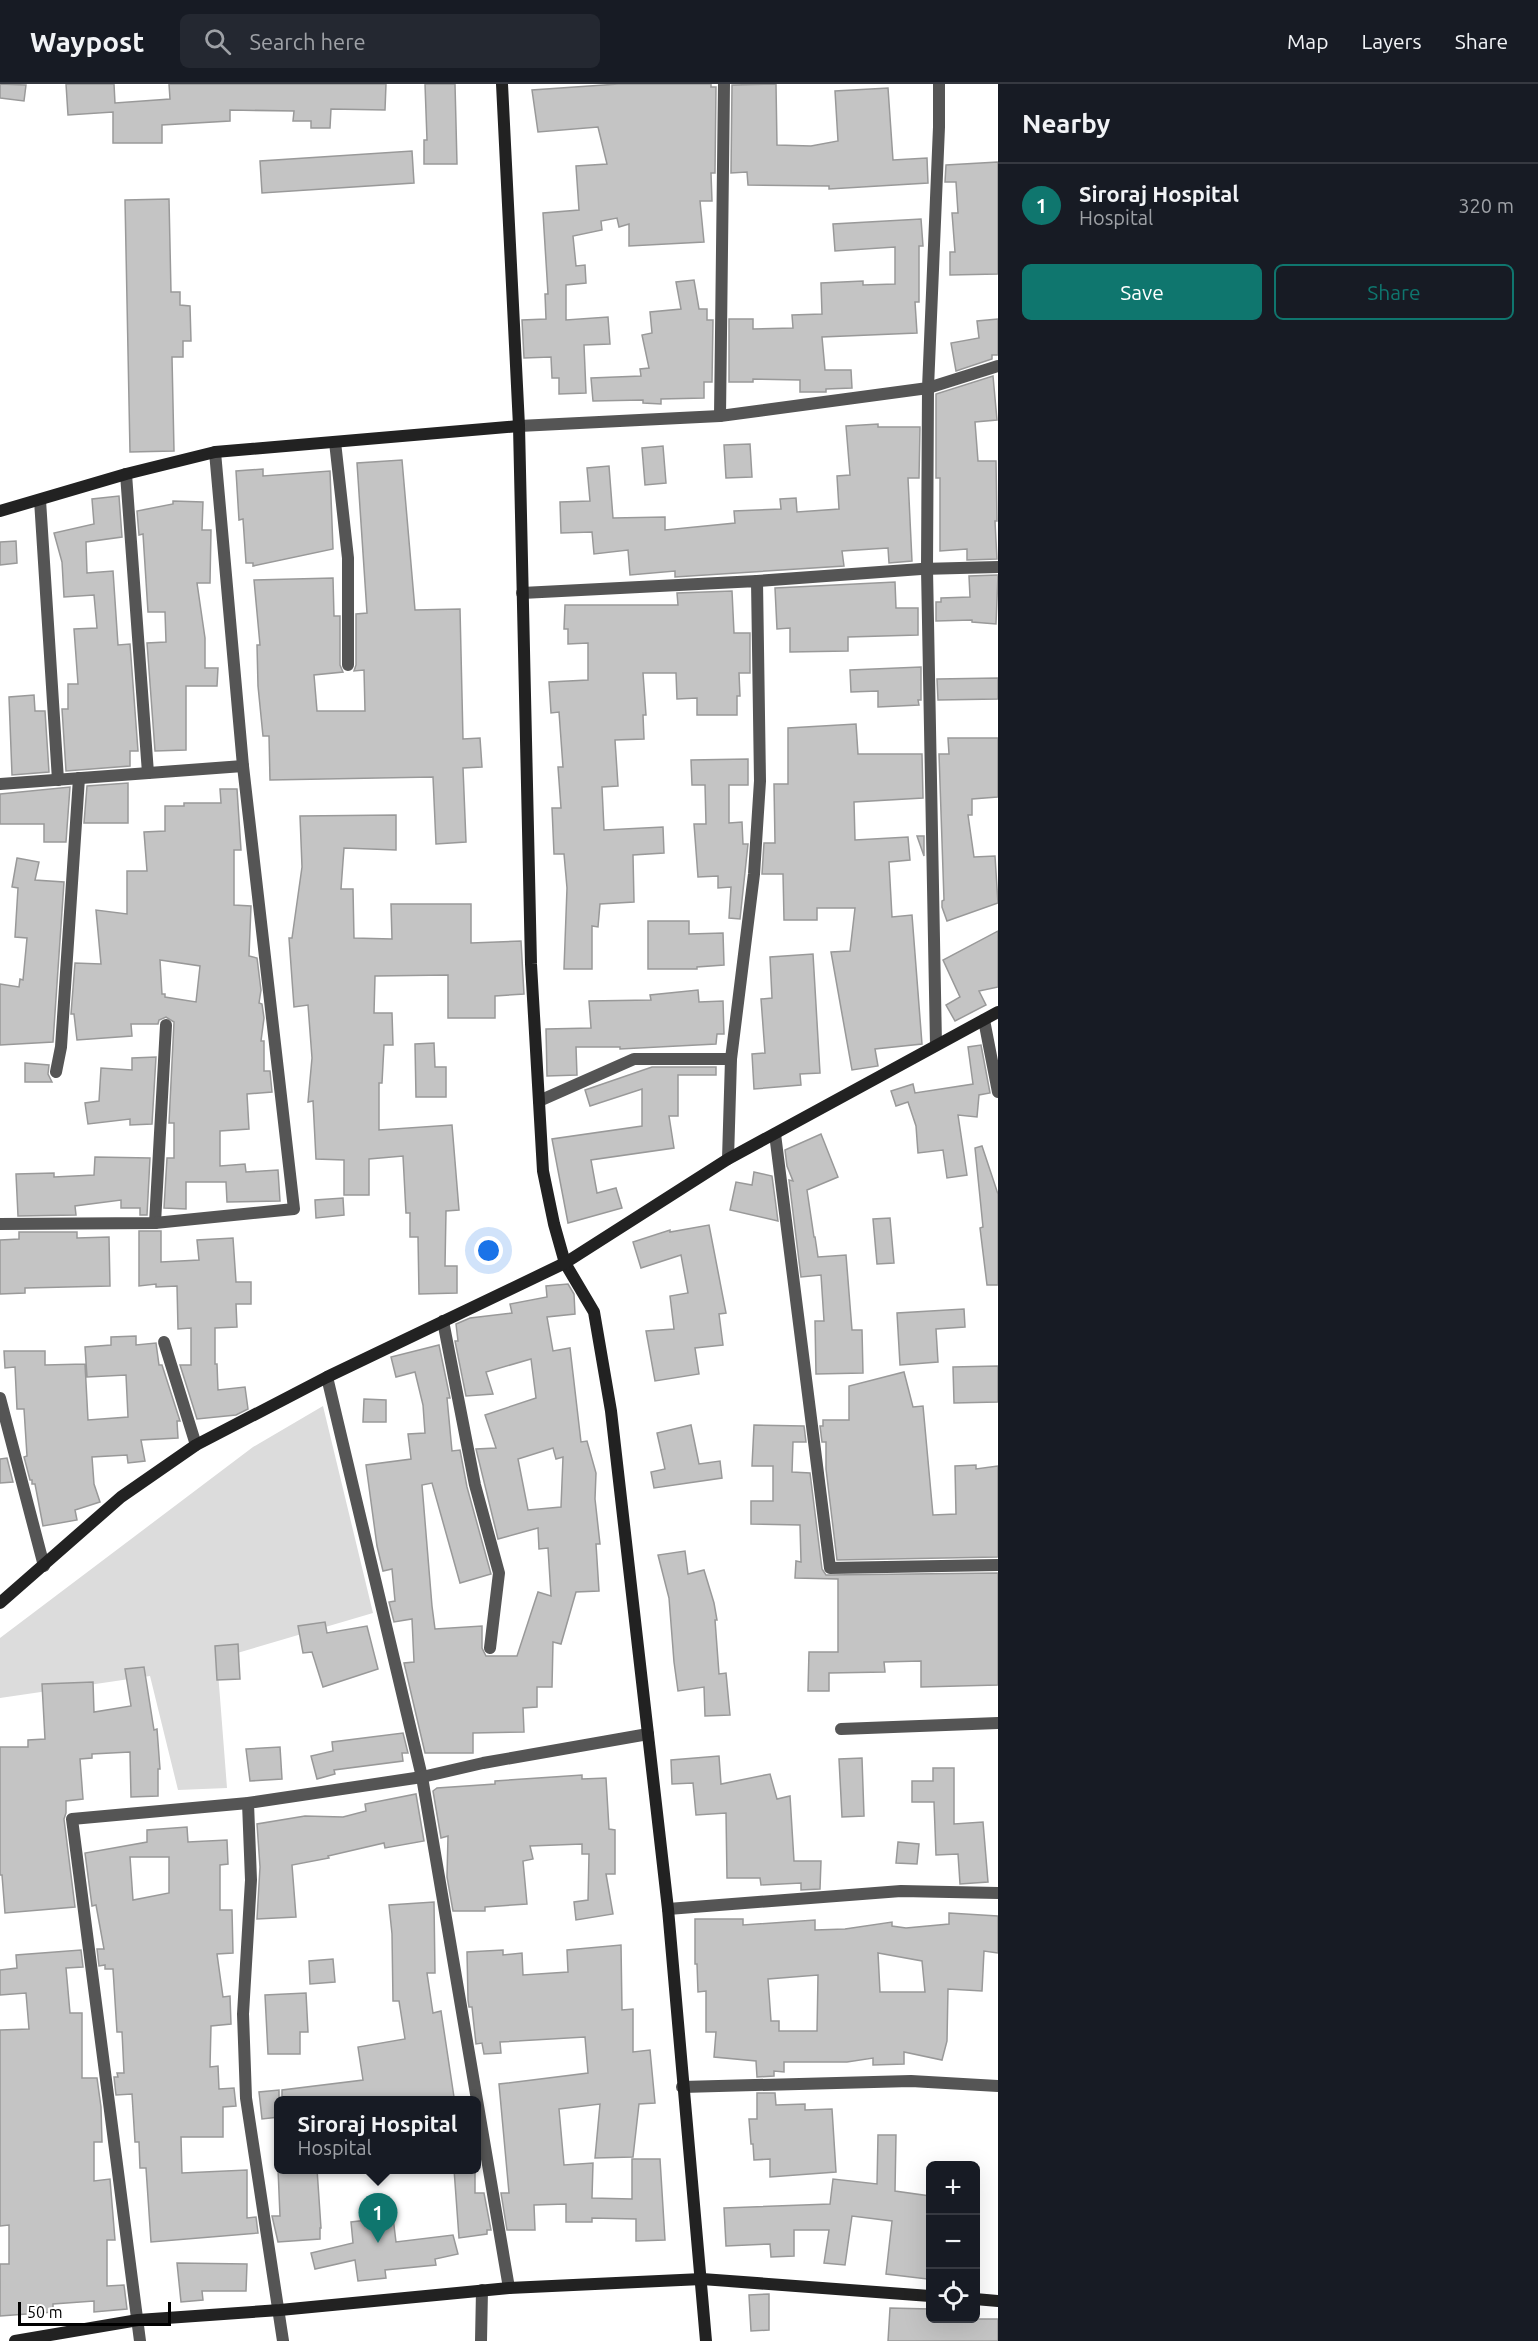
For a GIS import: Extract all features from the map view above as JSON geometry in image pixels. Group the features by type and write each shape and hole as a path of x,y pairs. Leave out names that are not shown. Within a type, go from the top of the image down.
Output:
{"street":[{"path":"502,84 519,426 531,964 543,1171 554,1224 566,1263 594,1312 611,1411 668,1909 706,2341"},
{"path":"720,416 724,84"},
{"path":"936,1046 927,569 928,388 939,84"},
{"path":"0,511 126,474 215,452 519,426 720,416 928,388 998,366"},
{"path":"335,442 348,558 348,665"},
{"path":"0,1224 155,1223 294,1209 243,766 215,452"},
{"path":"126,474 148,773"},
{"path":"40,500 58,780"},
{"path":"522,593 757,581 927,569 998,567"},
{"path":"728,1159 731,1059 754,874 760,781 757,581"},
{"path":"0,784 243,766"},
{"path":"56,1072 61,1047 79,778"},
{"path":"0,1603 121,1497 196,1445 327,1377 566,1263 728,1159 998,1012"},
{"path":"984,1020 998,1092"},
{"path":"155,1223 166,1025"},
{"path":"539,1101 634,1059 731,1059"},
{"path":"775,1134 830,1568 998,1565"},
{"path":"443,1322 475,1485 499,1573 490,1648"},
{"path":"164,1342 196,1445"},
{"path":"327,1377 422,1777 476,2096"},
{"path":"0,1398 44,1566"},
{"path":"841,1729 998,1723"},
{"path":"140,2341 72,1819 248,1803 422,1777 483,1763 648,1734"},
{"path":"248,1803 251,1880 243,2014 246,2098 283,2341"},
{"path":"668,1909 901,1891 998,1893"},
{"path":"682,2087 910,2081 998,2086"},
{"path":"481,2124 509,2288"},
{"path":"15,2341 138,2320 280,2310 509,2288 702,2279 926,2296"},
{"path":"481,2341 482,2290"},
{"path":"980,2299 998,2301"}],"shaded area":[{"path":"323,1406 373,1613 217,1659 227,1788 178,1790 150,1676 0,1698 0,1638 253,1447"}],"building":[{"path":"0,84 26,85 24,101 0,98"},
{"path":"66,84 114,84 115,103 170,99 169,84 386,84 385,110 331,109 330,128 311,128 311,121 293,121 294,111 230,110 230,121 162,125 162,143 113,143 113,112 68,115"},
{"path":"425,84 455,84 457,164 424,164 424,140 427,140"},
{"path":"618,84 711,84 711,87 716,87 715,173 711,173 712,201 700,201 704,242 629,246 629,224 619,227 617,218 601,221 602,230 573,236 576,266 585,265 586,283 566,285 566,320 608,317 610,344 584,345 586,393 559,394 559,378 552,378 551,357 524,358 522,320 546,319 545,294 548,294 543,213 579,210 576,166 607,164 598,127 538,132 532,90"},
{"path":"776,84 777,145 811,146 838,141 835,91 888,88 893,160 927,158 928,183 829,189 829,186 748,185 747,172 731,173 732,85"},
{"path":"412,151 414,183 262,193 260,161"},
{"path":"998,162 998,274 950,275 950,252 955,252 952,213 958,213 956,182 945,182 946,165"},
{"path":"169,199 171,292 180,292 180,305 190,306 191,341 183,341 183,357 172,357 174,451 130,452 125,200"},
{"path":"921,219 923,246 919,246 919,302 915,302 917,333 822,337 825,370 851,370 852,388 826,389 826,392 800,392 800,380 753,379 753,382 729,382 729,319 753,319 753,329 793,328 792,315 822,314 821,283 863,281 863,285 895,284 895,247 835,251 833,224"},
{"path":"694,280 699,309 707,309 707,320 713,320 712,382 704,382 704,398 661,399 661,404 643,403 643,400 593,401 591,378 641,376 640,369 649,368 642,335 652,333 650,312 681,309 676,282"},
{"path":"998,319 998,355 992,355 992,359 956,371 951,343 979,338 977,321"},
{"path":"993,376 997,420 975,422 978,461 996,461 997,559 967,560 967,549 940,551 940,478 936,478 936,394"},
{"path":"878,424 878,427 920,427 919,478 908,478 912,561 889,563 888,548 842,551 844,566 675,577 675,571 630,575 628,550 594,554 592,532 561,533 560,502 590,501 587,468 609,466 613,518 665,517 665,530 735,523 734,511 781,509 780,499 796,498 797,512 839,509 837,476 850,475 846,426"},
{"path":"750,444 752,477 726,478 724,445"},
{"path":"663,446 666,483 645,485 642,448"},
{"path":"402,460 415,610 460,609 463,739 480,738 482,767 463,768 466,842 436,844 433,777 270,780 269,736 263,736 258,686 257,645 260,645 254,580 333,578 334,616 340,616 340,665 343,672 314,675 317,711 365,711 364,670 354,671 356,614 367,613 357,463"},
{"path":"263,469 263,476 330,471 333,549 253,566 253,563 246,563 243,519 239,520 236,471"},
{"path":"119,496 122,537 86,542 87,573 113,571 118,645 130,644 138,751 130,751 130,766 66,771 62,709 68,709 68,684 78,684 74,629 97,628 94,595 64,597 62,562 54,533 94,524 92,499"},
{"path":"173,501 203,502 202,530 211,530 210,583 197,583 205,638 205,668 218,668 217,686 186,686 186,750 155,751 147,643 166,642 165,612 148,612 143,534 139,535 137,511 173,504"},
{"path":"16,541 17,563 0,565 0,542"},
{"path":"998,575 996,624 972,622 972,620 936,621 936,602 941,602 941,598 970,597 969,576"},
{"path":"895,582 896,608 918,608 918,635 848,637 848,651 790,652 790,628 777,629 775,588"},
{"path":"732,591 734,633 750,633 750,673 739,673 740,696 737,696 737,715 697,715 697,698 677,699 676,673 643,673 646,715 643,715 644,739 615,740 618,786 602,787 604,830 663,827 664,853 633,855 634,902 600,904 598,927 592,926 592,969 564,969 567,888 564,854 554,854 552,808 561,808 558,767 563,767 559,712 551,713 549,682 588,680 588,643 568,644 568,629 564,629 565,605 678,605 677,593"},
{"path":"921,667 919,705 878,707 878,691 851,692 850,670"},
{"path":"998,678 998,699 938,700 937,679"},
{"path":"34,695 35,711 45,711 49,772 12,775 9,697"},
{"path":"856,724 858,754 922,754 923,798 854,802 855,840 908,837 910,860 889,862 892,917 912,915 922,1044 875,1049 878,1066 852,1070 831,952 850,951 855,908 817,908 817,920 784,920 783,874 762,874 764,843 775,843 774,784 788,784 788,728"},
{"path":"948,738 998,738 998,797 972,799 972,815 968,815 974,857 995,856 998,903 947,921 942,907 944,900 939,754 949,754"},
{"path":"748,759 748,785 729,785 729,823 742,822 743,844 748,844 740,919 729,918 731,887 718,888 718,876 698,877 694,824 706,824 705,785 692,785 691,760"},
{"path":"128,783 128,823 84,823 87,786"},
{"path":"70,787 66,842 44,842 44,824 0,824 0,794"},
{"path":"220,789 237,789 241,850 234,850 234,905 251,906 249,956 257,958 261,990 259,1003 262,1004 264,1018 261,1041 264,1041 264,1071 270,1071 272,1092 247,1094 249,1129 220,1131 220,1166 245,1164 246,1172 278,1170 280,1201 227,1202 226,1182 186,1182 186,1209 164,1208 167,1158 174,1158 174,1123 169,1123 174,1022 166,1017 159,1020 158,1024 131,1024 132,1036 77,1040 74,1014 71,1014 75,963 101,964 96,910 127,914 127,871 147,871 144,832 165,831 165,806 184,806 184,803 221,803","holes":["160,960 200,966 196,1002 165,997 165,994 162,994"]},
{"path":"396,815 396,850 344,848 341,889 353,889 354,938 392,939 391,904 471,904 471,943 521,941 524,994 495,996 495,1018 448,1018 448,975 375,976 374,1013 392,1013 393,1045 384,1045 382,1083 379,1083 379,1130 452,1125 459,1210 446,1211 445,1266 457,1266 457,1293 419,1294 418,1237 410,1237 410,1213 406,1213 403,1156 369,1159 369,1195 344,1195 344,1160 316,1159 313,1101 308,1102 312,1058 308,1005 294,1007 289,938 292,938 302,867 300,816"},
{"path":"917,836 924,836 924,856"},
{"path":"17,858 39,862 35,880 64,882 53,1042 0,1045 0,984 19,987 20,979 23,980 27,938 15,937 18,888 12,887"},
{"path":"648,921 689,921 689,934 723,933 724,965 697,967 697,969 648,969"},
{"path":"998,931 998,987 979,991 986,1005 955,1021 946,1005 960,997 943,960"},
{"path":"813,954 820,1073 800,1074 801,1085 754,1089 752,1054 765,1053 761,999 772,998 770,957"},
{"path":"698,990 699,1002 723,1001 724,1034 717,1034 716,1044 620,1049 620,1047 576,1047 577,1075 547,1076 546,1029 591,1028 589,1001 651,1000 650,995"},
{"path":"434,1043 435,1067 446,1067 446,1097 416,1097 415,1044"},
{"path":"981,1045 990,1093 979,1095 977,1117 958,1115 967,1175 947,1178 943,1150 918,1153 916,1126 908,1102 896,1106 891,1091 913,1084 915,1093 973,1084 968,1047"},
{"path":"156,1057 152,1124 130,1125 130,1119 88,1124 85,1103 99,1101 101,1068 132,1070 132,1058"},
{"path":"25,1063 49,1065 48,1074 52,1082 25,1082"},
{"path":"652,1067 716,1067 716,1075 678,1075 678,1116 669,1116 674,1148 591,1160 597,1193 616,1188 622,1208 568,1223 552,1139 642,1126 642,1089 590,1106 585,1090"},
{"path":"821,1134 838,1177 807,1190 814,1237 818,1257 846,1255 852,1330 862,1330 863,1373 816,1374 815,1321 824,1321 821,1275 801,1277 789,1180 793,1181 787,1166 785,1150"},
{"path":"982,1146 998,1194 998,1285 987,1285 980,1228 983,1227 975,1148"},
{"path":"95,1157 150,1158 147,1215 140,1215 140,1208 121,1208 121,1200 75,1206 76,1215 18,1216 16,1174 54,1173 54,1177 94,1175"},
{"path":"754,1172 772,1176 778,1221 730,1210 736,1182 752,1185"},
{"path":"343,1198 344,1215 316,1218 315,1200"},
{"path":"890,1218 894,1263 877,1264 873,1219"},
{"path":"709,1225 726,1313 719,1314 723,1345 695,1348 699,1374 655,1381 646,1331 674,1329 670,1296 688,1293 681,1255 641,1268 633,1242 670,1230 670,1232"},
{"path":"139,1231 161,1231 161,1262 199,1260 197,1240 233,1238 236,1282 251,1282 251,1304 236,1304 237,1327 215,1328 215,1364 217,1364 218,1390 245,1387 248,1409 236,1415 197,1419 180,1365 191,1365 191,1328 178,1329 177,1286 156,1287 156,1284 139,1286"},
{"path":"19,1232 77,1232 77,1238 109,1237 110,1286 25,1288 25,1293 0,1294 0,1240 19,1239"},
{"path":"568,1284 574,1294 575,1314 547,1317 553,1351 570,1348 581,1442 587,1441 596,1473 595,1499 600,1544 596,1544 599,1591 576,1592 561,1644 553,1642 552,1687 537,1687 537,1707 523,1708 524,1732 473,1733 473,1753 425,1753 404,1663 414,1662 412,1619 394,1622 389,1602 395,1601 392,1569 383,1571 377,1546 366,1465 411,1459 408,1434 425,1433 423,1405 415,1372 396,1377 391,1357 439,1345 450,1398 447,1398 452,1451 460,1450 467,1487 491,1574 460,1583 432,1483 422,1485 435,1629 482,1626 482,1648 486,1656 517,1656 538,1592 551,1596 548,1548 539,1549 538,1528 498,1539 476,1449 496,1448 485,1415 536,1398 531,1359 486,1372 493,1394 466,1396 455,1341 458,1341 456,1324 470,1318 512,1313 510,1304 547,1297 546,1286","holes":["553,1448 556,1459 563,1457 561,1507 528,1510 518,1459"]},
{"path":"964,1309 965,1327 936,1329 938,1362 900,1365 897,1313"},
{"path":"136,1336 136,1345 156,1343 159,1365 162,1365 180,1421 177,1421 178,1438 141,1440 145,1461 128,1463 127,1455 92,1457 94,1484 100,1502 75,1510 77,1520 43,1526 35,1484 32,1484 30,1480 24,1457 27,1456 24,1409 17,1409 15,1367 5,1368 4,1351 45,1351 45,1365 85,1364 88,1420 128,1417 126,1375 87,1377 85,1347 111,1345 111,1337"},
{"path":"998,1366 998,1402 954,1403 953,1367"},
{"path":"904,1372 913,1407 923,1406 933,1515 956,1514 955,1466 976,1465 976,1469 998,1466 998,1557 837,1560 826,1469 826,1442 822,1442 820,1426 823,1426 823,1420 849,1420 849,1386"},
{"path":"364,1399 386,1400 386,1422 363,1422"},
{"path":"691,1425 699,1464 720,1461 722,1478 654,1488 651,1472 665,1469 657,1433"},
{"path":"754,1425 804,1426 806,1442 793,1442 792,1472 810,1473 822,1569 826,1575 998,1573 998,1685 921,1687 921,1661 884,1662 885,1672 829,1673 829,1691 808,1691 809,1652 838,1652 838,1579 795,1578 796,1561 801,1562 800,1525 751,1524 751,1501 773,1501 773,1466 752,1466"},
{"path":"7,1458 13,1482 0,1483 0,1459"},
{"path":"685,1551 688,1574 704,1570 714,1603 719,1674 726,1673 730,1715 705,1716 704,1687 678,1691 669,1598 658,1555"},
{"path":"325,1622 327,1633 367,1626 378,1669 323,1687 312,1652 303,1653 298,1626"},
{"path":"238,1644 240,1679 217,1680 215,1646"},
{"path":"144,1667 154,1730 157,1729 160,1769 158,1769 158,1796 131,1797 130,1752 92,1754 92,1758 80,1759 83,1799 66,1801 64,1819 75,1907 5,1913 2,1875 0,1875 0,1747 28,1747 28,1740 45,1739 42,1684 93,1682 94,1712 131,1706 125,1669"},
{"path":"403,1733 408,1753 402,1753 403,1761 334,1770 335,1774 317,1779 311,1756 333,1751 332,1742"},
{"path":"280,1747 282,1779 250,1781 246,1749"},
{"path":"719,1756 721,1784 770,1774 777,1799 790,1796 794,1861 821,1861 820,1889 801,1890 801,1883 761,1885 760,1878 727,1878 726,1813 696,1815 693,1783 672,1784 671,1760"},
{"path":"862,1758 864,1816 842,1817 839,1759"},
{"path":"933,1768 954,1768 954,1824 983,1822 988,1882 960,1884 958,1854 936,1855 934,1802 912,1802 912,1781 933,1781"},
{"path":"582,1775 582,1779 606,1778 609,1829 615,1830 615,1874 606,1874 613,1914 576,1920 574,1902 588,1900 589,1854 582,1854 582,1844 530,1846 533,1859 523,1861 527,1904 485,1907 485,1911 453,1911 447,1877 448,1836 441,1838 433,1791 437,1788 495,1784 495,1781"},
{"path":"416,1794 424,1841 385,1848 384,1843 292,1865 296,1917 257,1919 260,1867 257,1824 305,1816 343,1817 366,1811 365,1804"},
{"path":"187,1827 188,1842 227,1840 228,1864 220,1865 220,1910 232,1910 233,1953 217,1954 223,1997 230,1996 231,2024 211,2026 210,2067 218,2066 219,2089 234,2088 236,2106 223,2107 223,2137 181,2137 182,2173 247,2170 247,2218 256,2217 258,2233 151,2242 146,2168 140,2168 139,2142 135,2142 132,2094 116,2095 114,2077 118,2077 117,2073 124,2073 122,2032 117,2032 113,1969 105,1969 105,1965 99,1966 97,1949 104,1949 96,1905 92,1906 85,1853 147,1842 147,1830","holes":["130,1857 169,1857 169,1893 133,1900"]},
{"path":"898,1842 919,1844 917,1864 896,1863"},
{"path":"434,1902 435,1973 427,1973 433,2013 441,2011 454,2096 282,2096 282,2090 363,2080 358,2047 405,2039 399,2001 393,2001 389,1905"},
{"path":"949,1913 998,1916 998,1953 984,1951 982,1991 948,1989 947,2041 942,2060 904,2052 904,2064 873,2065 873,2058 847,2062 784,2062 784,2072 774,2071 774,2076 757,2077 756,2061 714,2057 716,2032 706,2032 706,1991 698,1992 697,1964 695,1964 695,1919 743,1919 743,1925 815,1920 815,1930 845,1929 892,1922 892,1926 906,1928 949,1924","holes":["878,1953 922,1961 925,1992 880,1992","818,1975 817,2031 779,2031 779,2021 771,2021 768,1979"]},
{"path":"621,1945 622,2010 633,2009 633,2052 650,2050 655,2103 639,2104 633,2157 595,2158 600,2104 559,2109 564,2165 593,2163 592,2198 632,2199 632,2159 660,2159 665,2240 636,2241 636,2219 592,2218 592,2222 566,2222 566,2204 534,2205 535,2230 507,2230 501,2193 509,2193 499,2084 588,2073 585,2037 500,2042 501,2053 484,2054 482,2043 476,2044 472,2007 469,2007 467,1952 503,1950 503,1955 522,1953 523,1975 568,1972 567,1950"},
{"path":"81,1950 83,1967 66,1968 70,2013 82,2013 82,2078 97,2078 101,2107 102,2142 94,2142 94,2181 110,2179 115,2240 107,2240 107,2286 124,2285 127,2309 94,2312 94,2301 53,2304 53,2312 0,2316 0,2264 9,2264 9,2225 0,2226 0,2030 29,2029 26,1993 0,1995 0,1970 17,1968 16,1955"},
{"path":"333,1959 335,1982 310,1984 309,1961"},
{"path":"306,1993 308,2032 300,2032 300,2054 268,2054 265,1995"},
{"path":"279,2090 279,2096 274,2096 274,2118 262,2119 259,2092"},
{"path":"757,2093 775,2093 776,2105 805,2104 805,2110 832,2109 836,2172 770,2177 770,2159 754,2160 753,2144 751,2144 749,2119 757,2119"},
{"path":"878,2135 896,2135 895,2191 926,2195 926,2279 886,2274 892,2221 852,2216 845,2265 824,2263 829,2230 794,2230 794,2256 771,2257 770,2244 726,2246 724,2208 830,2204 833,2179 877,2184"},
{"path":"278,2174 317,2174 320,2239 278,2242 272,2216 280,2216"},
{"path":"454,2174 475,2174 475,2193 484,2193 491,2230 487,2230 487,2234 459,2238"},
{"path":"393,2217 396,2242 453,2235 458,2254 435,2259 436,2265 385,2270 386,2278 358,2281 355,2260 315,2269 311,2253 353,2243 351,2222"},
{"path":"177,2263 247,2264 246,2291 202,2291 203,2300 181,2302"},
{"path":"769,2294 769,2330 751,2331 749,2295"},
{"path":"890,2308 926,2309 926,2323 980,2323 980,2319 998,2319 998,2341 888,2341"}],"place":[{"name":"Siroraj Hospital","path":"378,2243"}]}
